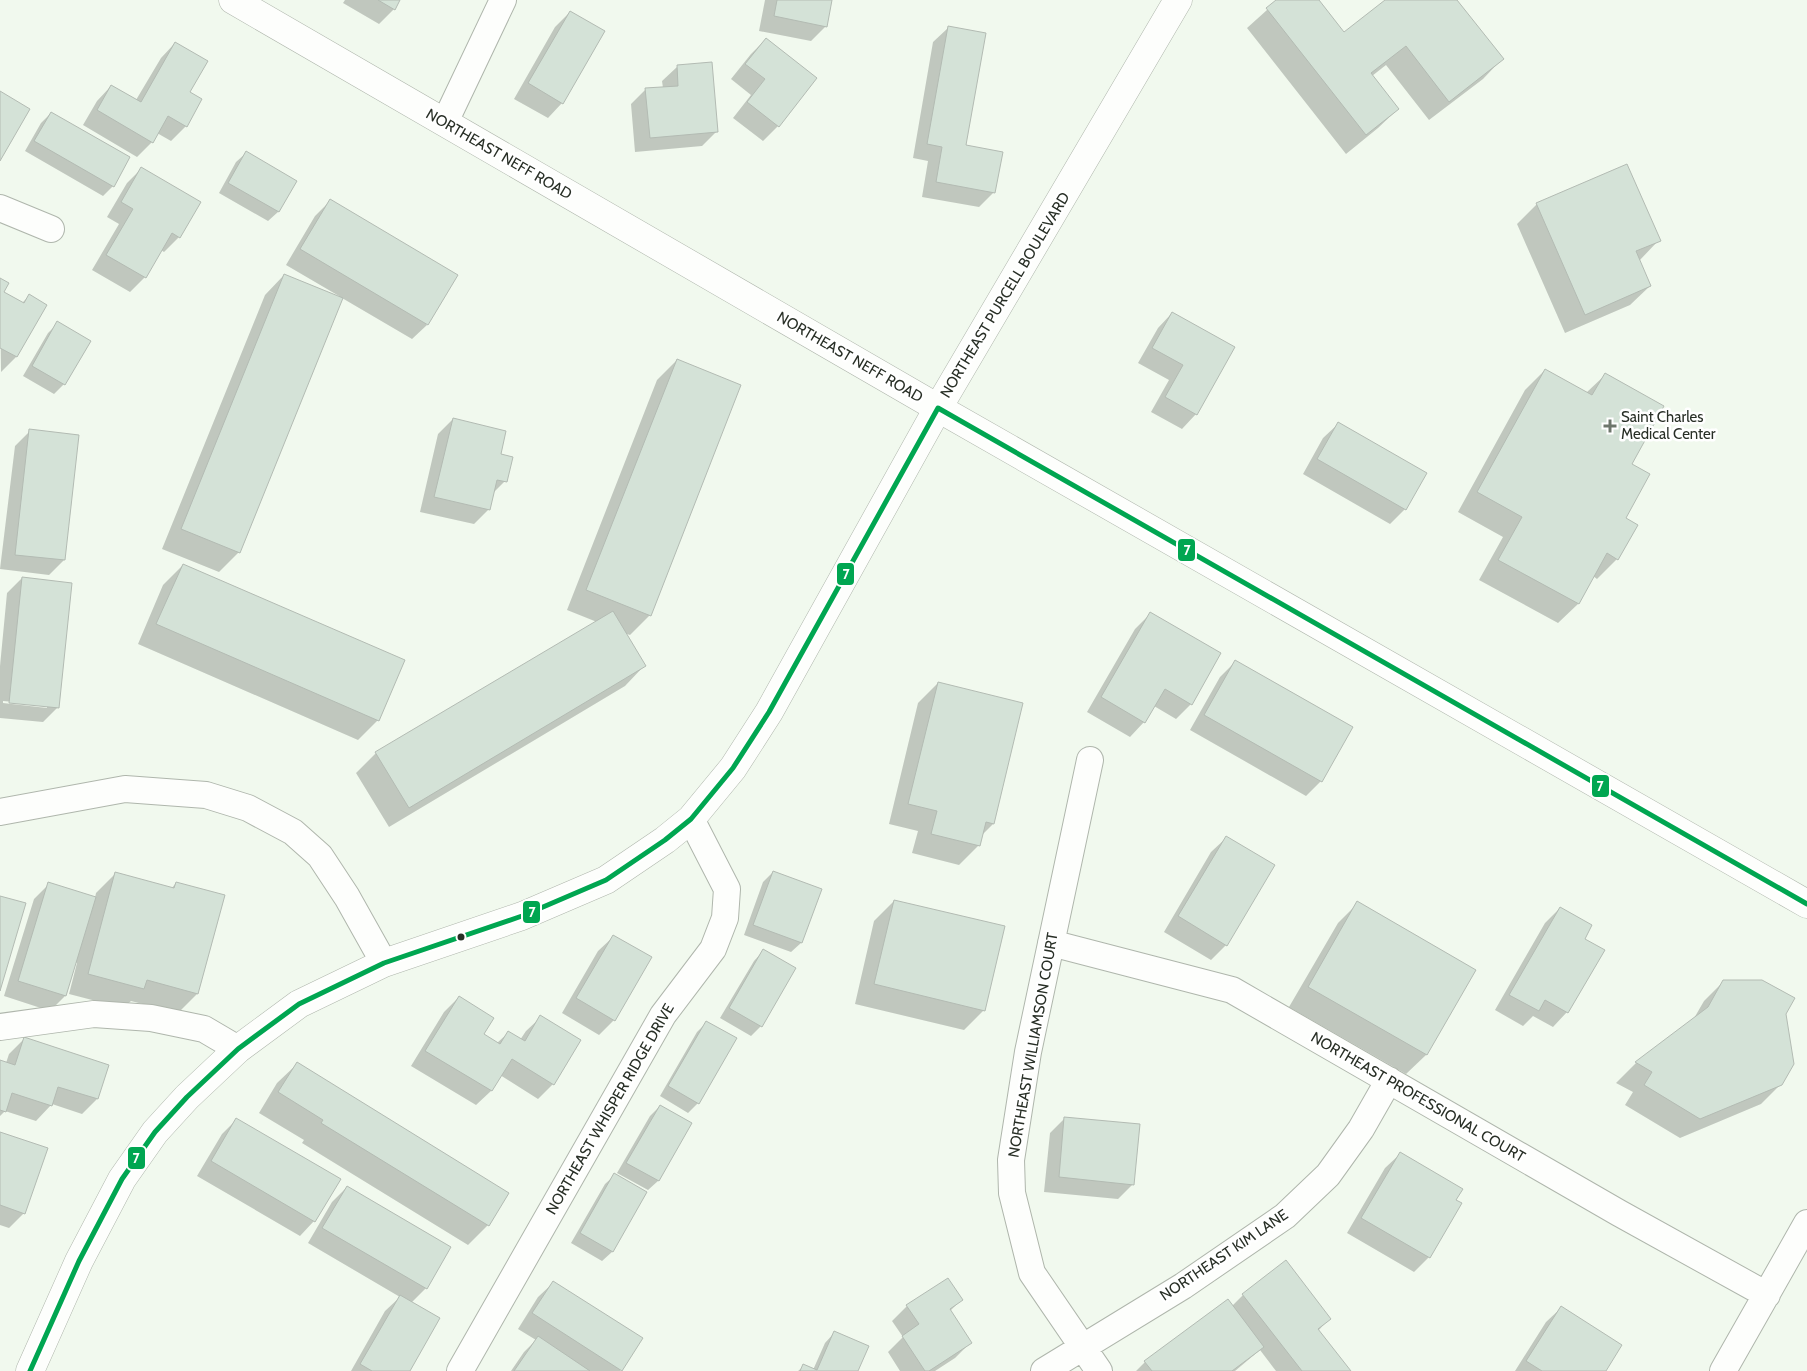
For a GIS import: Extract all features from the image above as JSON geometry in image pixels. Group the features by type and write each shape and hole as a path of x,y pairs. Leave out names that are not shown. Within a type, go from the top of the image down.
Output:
{"street":[{"name":"NORTHEAST NEFF ROAD","path":"232,0 938,408 1807,904"},
{"path":"445,122 503,0"},
{"name":"NORTHEAST PURCELL BOULEVARD","path":"30,1371 79,1262 122,1179 155,1132 187,1096 238,1049 299,1004 384,963 522,916 606,880 665,840 691,819 733,768 769,712 938,408 1178,0"},
{"path":"0,208 51,229"},
{"name":"NORTHEAST WILLIAMSON COURT","path":"1090,760 1028,1052 1011,1160 1012,1193 1032,1273 1099,1371"},
{"path":"0,812 125,788 206,795 248,808 293,832 320,856 347,897 384,963"},
{"name":"NORTHEAST WHISPER RIDGE DRIVE","path":"460,1371 662,1015 716,941 725,918 727,889 691,819"},
{"name":"NORTHEAST PROFESSIONAL COURT","path":"1051,943 1232,990 1767,1295"},
{"path":"0,1027 94,1014 151,1018 204,1030 238,1049"},
{"name":"NORTHEAST KIM LANE","path":"1044,1371 1082,1346 1183,1286 1285,1216 1328,1175 1361,1129 1389,1080"},
{"path":"1723,1371 1807,1223"}],"building":[{"path":"378,0 400,0 395,10"},
{"path":"777,0 832,0 827,27 774,16"},
{"path":"1276,0 1319,0 1344,32 1385,0 1457,0 1504,59 1449,102 1406,46 1371,73 1399,109 1366,135 1266,8"},
{"path":"570,11 605,31 563,104 528,83"},
{"path":"948,26 986,33 966,145 1003,152 995,193 936,182 942,147 927,144"},
{"path":"766,38 817,78 779,127 747,102 765,79 745,64"},
{"path":"175,42 208,61 190,92 202,99 187,127 168,116 153,143 97,110 111,85 141,102"},
{"path":"712,62 718,132 650,138 645,88 678,86 677,65"},
{"path":"0,91 30,109 0,161"},
{"path":"51,112 130,157 114,187 34,141"},
{"path":"246,151 297,181 279,212 228,183"},
{"path":"1627,164 1661,241 1636,251 1651,286 1585,315 1536,203"},
{"path":"141,167 201,202 180,238 172,233 146,278 106,255 133,209 121,202"},
{"path":"330,199 458,275 428,325 300,249"},
{"path":"284,274 343,298 240,553 181,529"},
{"path":"0,278 9,283 4,292 24,303 29,294 47,305 17,357 0,348"},
{"path":"1172,312 1235,347 1197,415 1165,397 1183,365 1152,348"},
{"path":"57,321 91,341 65,385 32,366"},
{"path":"677,359 741,385 651,616 586,590"},
{"path":"1545,369 1592,395 1605,373 1664,406 1632,464 1650,474 1626,518 1638,525 1618,560 1607,553 1579,604 1498,560 1522,517 1477,492"},
{"path":"453,418 506,431 501,454 513,457 507,482 497,480 490,510 434,497"},
{"path":"1338,422 1427,473 1406,510 1317,459"},
{"path":"29,429 79,435 65,560 15,555"},
{"path":"183,564 405,660 379,721 156,624"},
{"path":"22,577 72,583 59,708 9,703"},
{"path":"613,611 646,666 409,808 375,752"},
{"path":"1150,612 1221,653 1192,705 1165,689 1145,723 1101,697"},
{"path":"1235,660 1353,727 1322,782 1204,715"},
{"path":"938,682 1023,703 994,824 986,822 980,846 931,834 937,811 908,804"},
{"path":"1226,836 1275,865 1227,946 1178,916"},
{"path":"773,871 822,889 802,943 753,925"},
{"path":"115,872 174,888 176,882 225,895 198,994 147,980 144,989 88,974"},
{"path":"48,882 96,897 66,996 18,981"},
{"path":"0,896 26,903 0,991"},
{"path":"894,900 1005,926 985,1011 874,984"},
{"path":"1357,901 1476,970 1427,1055 1308,987"},
{"path":"1560,907 1592,925 1585,939 1605,950 1568,1013 1545,1000 1539,1011 1509,995"},
{"path":"613,935 652,957 615,1021 576,998"},
{"path":"763,949 796,968 762,1027 729,1008"},
{"path":"1723,980 1762,980 1795,998 1786,1014 1794,1064 1782,1085 1700,1119 1644,1085 1652,1072 1635,1062 1708,1007"},
{"path":"459,996 494,1018 484,1034 500,1044 508,1031 525,1041 540,1015 581,1040 554,1085 512,1059 492,1091 425,1051"},
{"path":"706,1021 737,1038 699,1104 668,1086"},
{"path":"24,1037 109,1065 98,1099 58,1087 52,1106 12,1093 6,1112 0,1110 0,1060 15,1065"},
{"path":"297,1062 509,1193 489,1226 321,1123 323,1120 278,1092"},
{"path":"660,1105 692,1123 659,1181 626,1163"},
{"path":"1064,1117 1140,1124 1134,1185 1059,1177"},
{"path":"236,1118 341,1179 315,1222 211,1161"},
{"path":"0,1132 48,1148 25,1214 0,1205"},
{"path":"1400,1152 1463,1189 1456,1200 1462,1203 1430,1258 1361,1218"},
{"path":"614,1173 647,1192 613,1252 580,1233"},
{"path":"347,1186 451,1247 427,1289 322,1228"},
{"path":"1286,1260 1331,1319 1318,1329 1351,1371 1302,1371 1242,1294"},
{"path":"948,1278 963,1300 950,1309 972,1343 929,1371 925,1371 902,1336 919,1324 906,1305"},
{"path":"553,1281 643,1338 622,1371 532,1313"},
{"path":"400,1295 440,1318 410,1371 372,1371 360,1364"},
{"path":"1228,1299 1264,1347 1232,1371 1152,1371 1144,1361"},
{"path":"1561,1306 1622,1345 1606,1371 1542,1371 1526,1361"},
{"path":"834,1331 869,1346 858,1371 800,1371 803,1364 817,1370"},
{"path":"538,1336 590,1371 514,1371"}],"transit line":[{"name":"7","path":"30,1371 79,1261 122,1179 155,1132 187,1097 238,1049 299,1004 384,963 522,916 606,880 665,840 691,819 733,768 769,712 938,408 1807,904"}],"place":[{"name":"Saint Charles Medical Center","path":"1610,426"}]}
